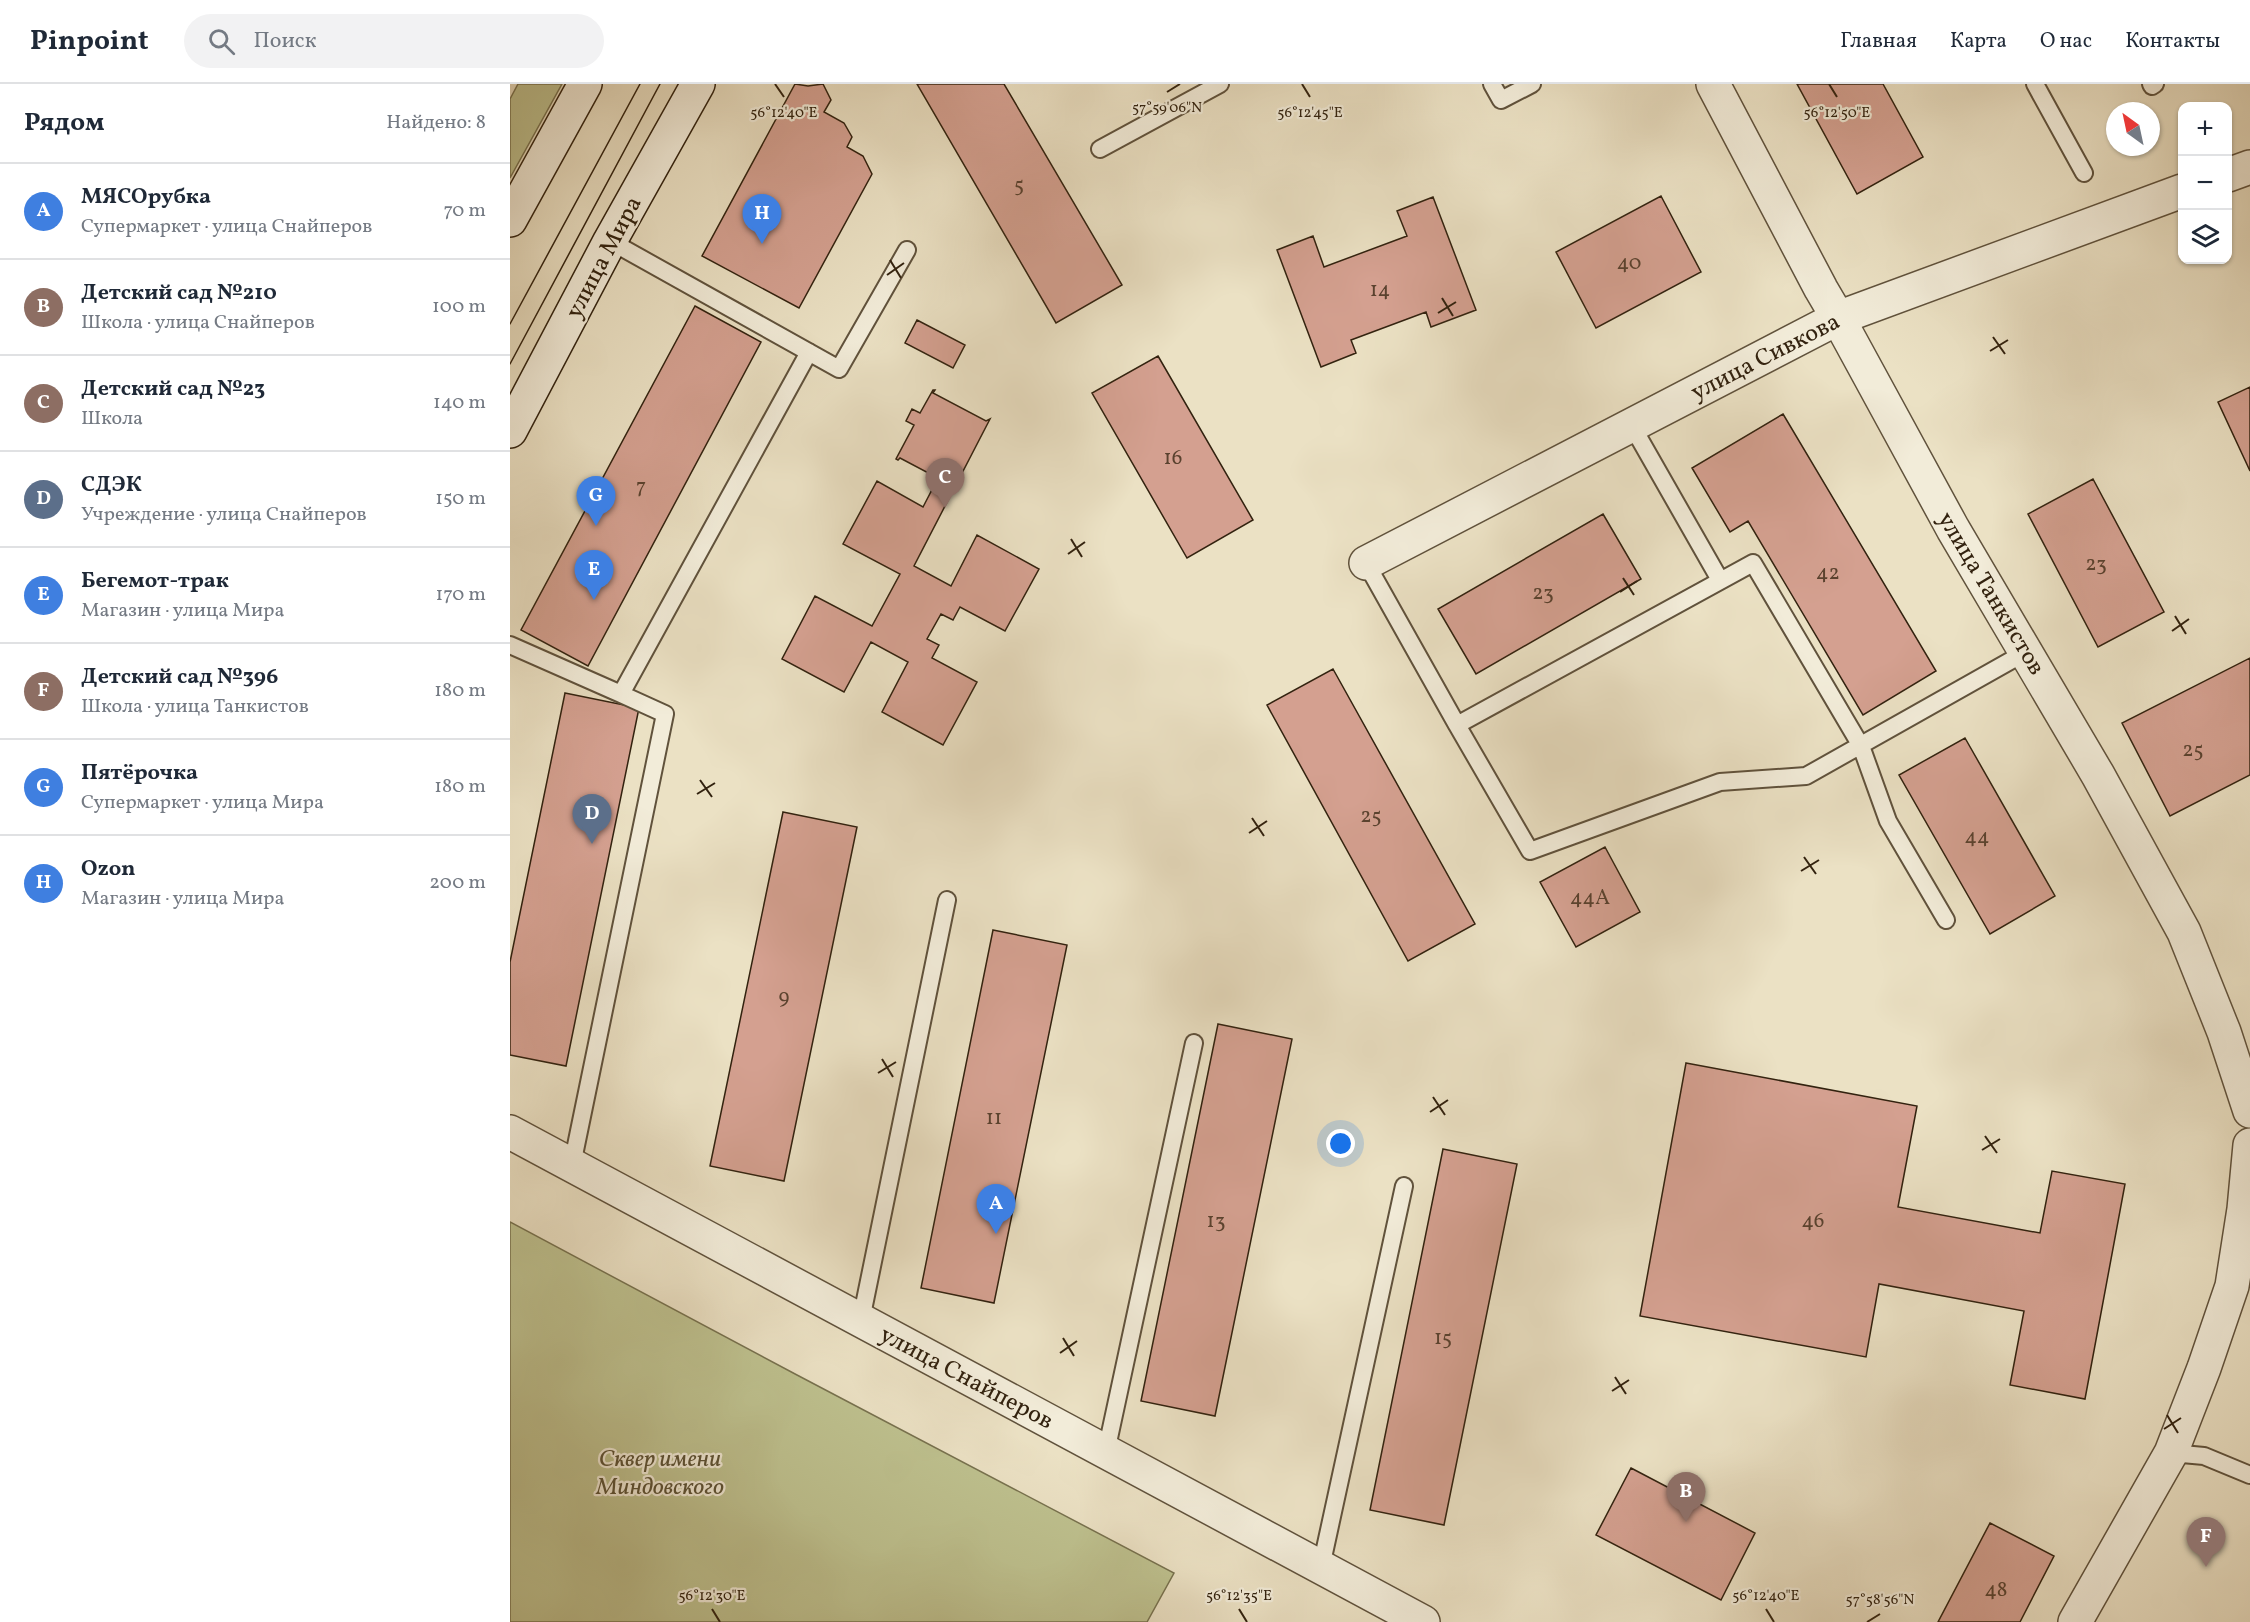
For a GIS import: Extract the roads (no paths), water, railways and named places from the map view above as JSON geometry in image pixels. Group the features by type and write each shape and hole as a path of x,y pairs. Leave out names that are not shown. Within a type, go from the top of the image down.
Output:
{"street":[{"path":"510,220 585,84"},
{"name":"улица Мира","path":"510,430 610,241 698,84"},
{"name":"улица Танкистов","path":"1713,84 1821,289 1953,529 2098,775 2184,932 2224,1032 2250,1111"},
{"name":"улица Сивкова","path":"1366,563 1839,318 2178,192"},
{"name":"улица Снайперов","path":"510,1132 1423,1622"},
{"path":"2075,1622 2171,1454 2232,1286 2244,1209 2250,1145"}],"lane":[{"path":"1100,149 1200,89 1220,84"},
{"path":"1492,84 1501,100 1532,84"},
{"path":"2035,84 2084,173"},
{"path":"610,241 839,369 907,250"},
{"path":"621,694 809,352"},
{"path":"1632,424 1720,580"},
{"path":"1366,563 1530,851 1720,782 1806,776 2026,651"},
{"path":"1457,725 1753,563 1862,746 1888,821 1946,920"},
{"path":"510,645 665,714 572,1165"},
{"path":"861,1320 947,900"},
{"path":"1106,1452 1194,1042"},
{"path":"1321,1567 1404,1186"},
{"path":"2171,1454 2204,1456 2250,1475"}],"tram line":[{"path":"510,324 640,84"},
{"path":"510,364 660,84"}],"place":[{"name":"Ozon","path":"762,244"},
{"name":"Детский сад №23","path":"945,508"},
{"name":"Пятёрочка","path":"596,526"},
{"name":"Бегемот-трак","path":"594,600"},
{"name":"СДЭК","path":"592,844"},
{"name":"МЯСОрубка","path":"996,1234"},
{"name":"Детский сад №210","path":"1686,1522"},
{"name":"Детский сад №396","path":"2206,1567"}],"park label":[{"name":"Сквер имени Миндовского","path":"660,1472"}]}
